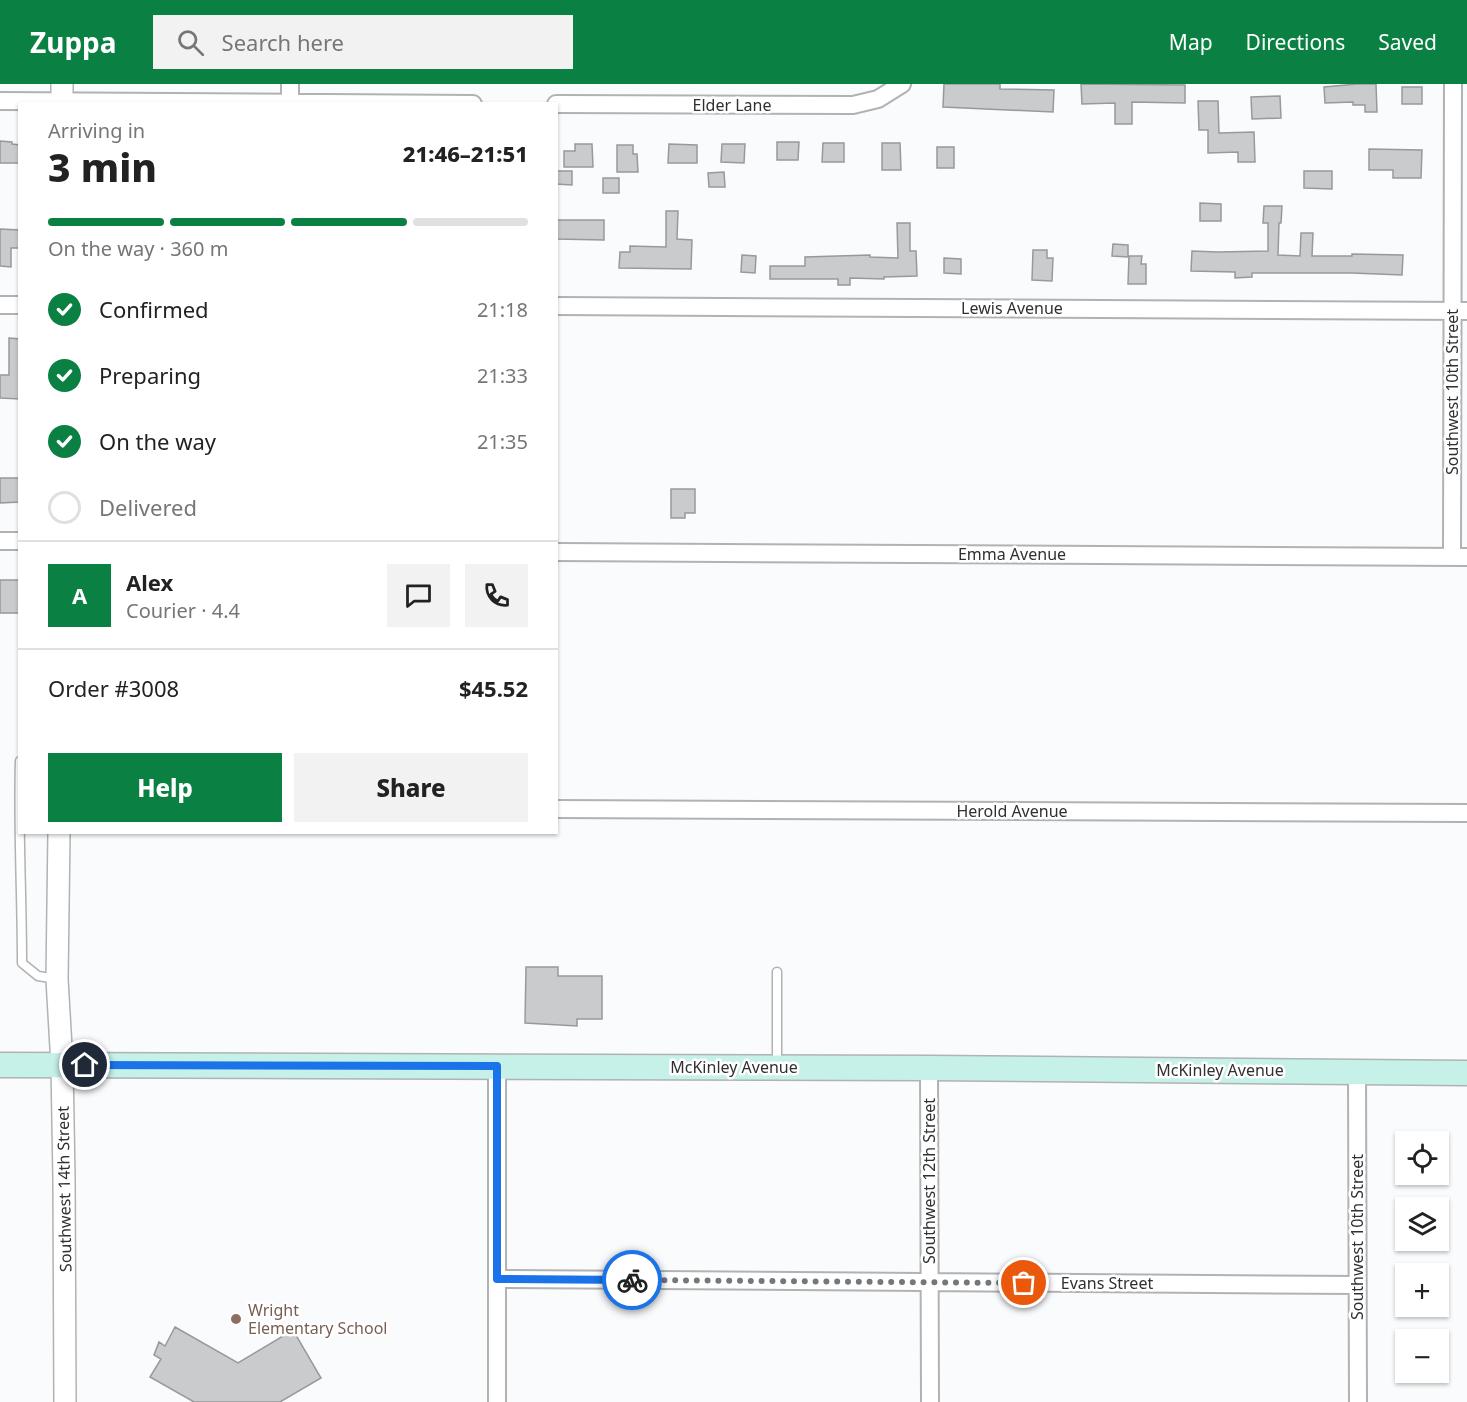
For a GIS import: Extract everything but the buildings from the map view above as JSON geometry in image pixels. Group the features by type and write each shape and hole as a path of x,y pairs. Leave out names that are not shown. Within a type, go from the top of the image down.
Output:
{"main road":[{"name":"McKinley Avenue","path":"0,1065 1467,1072"}],"street":[{"path":"290,84 290,102"},
{"name":"Elder Lane","path":"558,104 853,105 878,99 902,84"},
{"name":"Southwest 10th Street","path":"1453,84 1460,311 1460,557"},
{"path":"0,101 62,96 257,102"},
{"path":"0,305 18,305"},
{"name":"Lewis Avenue","path":"558,306 1460,311"},
{"path":"0,541 18,541"},
{"name":"Emma Avenue","path":"558,552 1460,557"},
{"name":"Herold Avenue","path":"558,809 1467,813"},
{"name":"Southwest 14th Street","path":"59,834 57,979 62,1065 65,1402"},
{"path":"497,1066 497,1402"},
{"name":"Southwest 12th Street","path":"928,1068 930,1402"},
{"name":"Southwest 10th Street","path":"1357,1071 1358,1402"},
{"name":"Evans Street","path":"497,1279 1358,1285"}],"lane":[{"path":"19,834 22,963 38,976 57,979"},
{"path":"777,972 777,1067"}],"way so far":[{"path":"632,1280 1024,1283"}],"place":[{"name":"Wright Elementary School","path":"236,1319"}],"route":[{"path":"85,1065 497,1066 497,1279 632,1280"}]}
